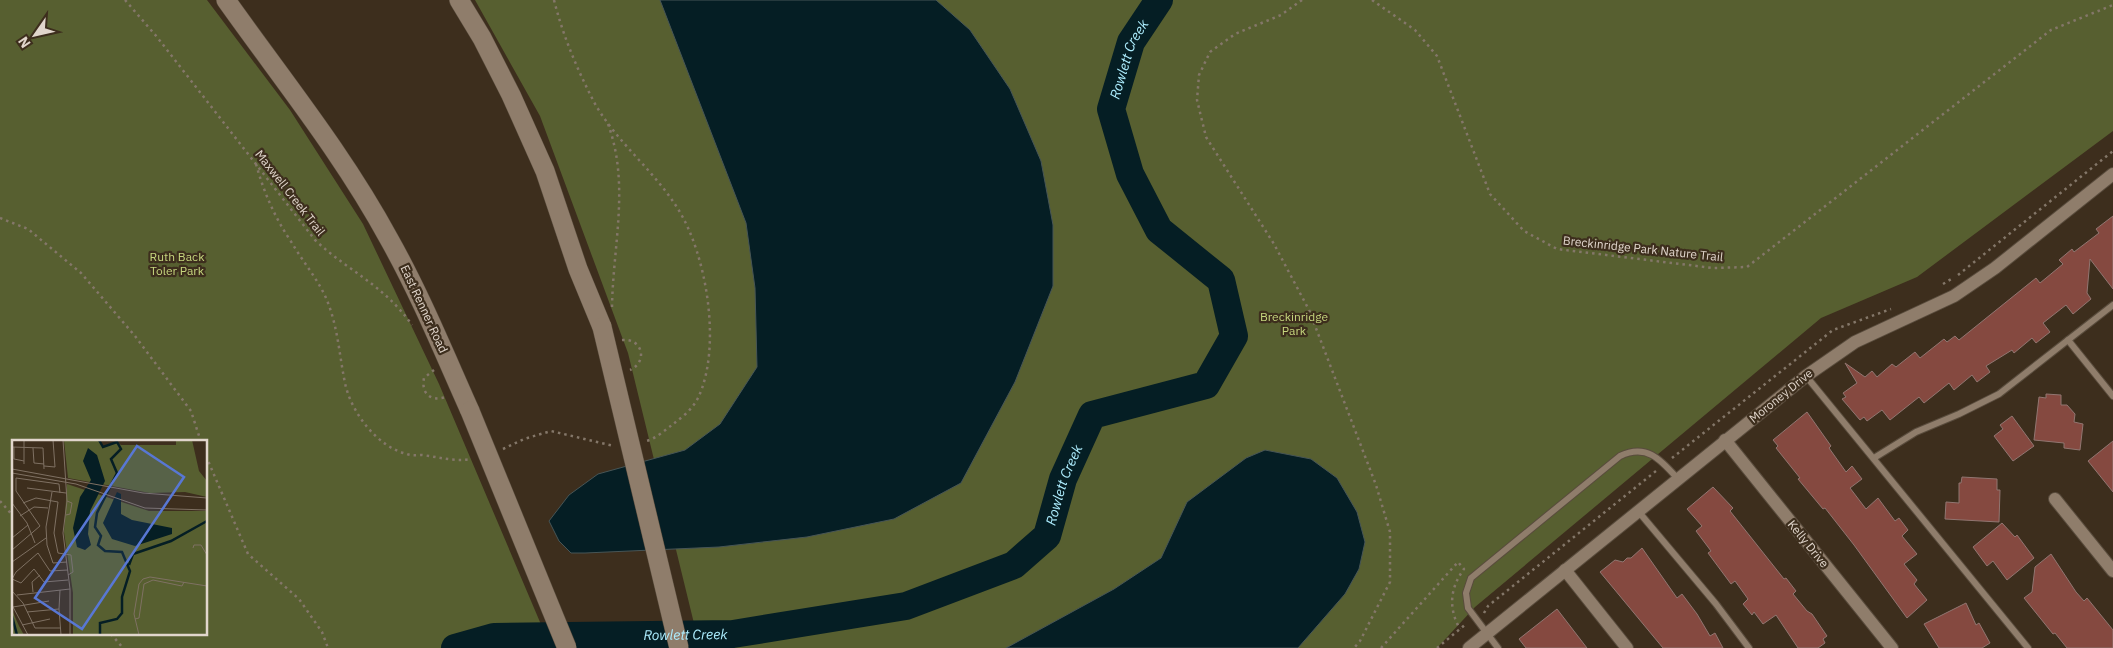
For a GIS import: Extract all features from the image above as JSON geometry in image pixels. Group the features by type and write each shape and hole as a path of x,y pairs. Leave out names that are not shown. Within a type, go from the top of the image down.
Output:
{"main road":[{"name":"East Renner Road","path":"226,0 313,119 354,179 417,290 470,411 567,648"},
{"path":"459,0 482,38 511,95 545,171 578,269 607,320 678,648"}],"street":[{"name":"Moroney Drive","path":"1469,648 1806,376 1856,342 1954,296 1995,268 2113,174"},
{"name":"Kelly Drive","path":"1725,440 1892,648"},
{"path":"2055,499 2113,571"},
{"path":"1565,570 1628,648"}],"lane":[{"path":"1874,458 1916,432 1959,414 1999,394 2113,305"},
{"path":"2068,340 2113,396"},
{"path":"1806,376 2028,648"},
{"path":"1498,648 1468,608 1466,593 1471,578 1620,456 1628,452 1646,451 1660,458 1678,479"},
{"path":"1638,511 1716,604 1749,648"}],"path":[{"name":"Maxwell Creek Trail","path":"125,0 315,240 335,259 354,269 380,288 414,328"},
{"path":"554,0 567,43 595,103 606,120 661,184 679,210 694,242 710,317 710,348 706,376 697,400 684,416 651,440 643,442"},
{"path":"1302,0 1280,15 1235,34 1210,52 1199,75 1197,100 1206,137 1274,244 1309,310 1376,485 1390,532 1390,582 1360,641 1354,648"},
{"name":"Breckinridge Park Nature Trail","path":"1372,0 1415,30 1437,56 1490,194 1524,231 1557,249 1713,268 1747,267 2051,30 2113,5"},
{"path":"606,120 618,163 620,193 607,320"},
{"path":"256,164 268,202 317,280 326,300 340,346 345,383 352,402 362,420 382,441 394,450 408,455 452,460 478,457"},
{"path":"0,218 28,229 81,273 135,336 191,411 200,440"},
{"path":"617,341 625,339 633,341 640,346 642,354 640,362 635,368 624,372"},
{"path":"438,369 424,378 424,392 434,399 449,396 452,403"},
{"path":"496,452 551,430 606,446 621,447"},
{"path":"208,461 248,554 299,599 322,632 328,648"},
{"path":"0,500 12,515"},
{"path":"1381,648 1458,562 1464,569 1453,588 1452,605 1460,629"},
{"path":"113,636 123,648"}],"green space":[{"name":"Ruth Back Toler Park","path":"0,0 207,0 290,110 363,224 439,384 551,648 0,648"},
{"name":"Breckinridge Park","path":"475,0 2113,0 2113,131 1917,277 1821,318 1475,607 1437,648 700,648 628,353 540,116"}],"water":[{"path":"660,0 936,0 970,30 1010,89 1041,161 1053,225 1053,286 1015,382 961,483 894,519 807,537 719,547 585,553 571,553 559,541 549,521 569,495 598,474 685,450 720,424 757,367 755,288 746,223"},
{"path":"1265,450 1311,459 1337,478 1357,512 1365,542 1359,569 1345,594 1298,648 1006,648 1114,589 1161,558 1187,502 1246,458"}],"building":[{"path":"2113,216 2113,289 2090,259 2087,293 2091,299 2073,314 2066,305 2043,323 2050,332 2036,343 2032,338 2014,353 2012,350 1986,366 1990,372 1977,382 1972,375 1954,390 1949,383 1924,403 1919,397 1890,420 1882,410 1867,421 1864,417 1860,420 1842,399 1846,397 1843,393 1857,383 1845,363 1865,377 1872,371 1877,377 1892,364 1896,367 1915,352 1920,358 1944,339 1947,342 1955,336 1959,340 2036,278 2040,283 2063,264 2059,260 2072,249 2074,252 2099,233 2096,229"},
{"path":"2046,394 2061,395 2061,405 2067,405 2075,414 2074,422 2083,424 2080,450 2064,448 2064,443 2034,440 2039,397 2046,398"},
{"path":"1807,412 1831,446 1829,448 1846,472 1852,466 1862,479 1850,488 1866,509 1878,498 1895,521 1899,518 1908,530 1902,536 1917,554 1904,564 1917,580 1914,584 1927,600 1907,618 1854,545 1825,508 1823,509 1798,479 1800,478 1776,448 1778,446 1773,440"},
{"path":"2012,416 2034,446 2013,461 1994,436 2003,429 2000,425"},
{"path":"2113,441 2113,492 2088,461"},
{"path":"1962,477 1997,479 1997,490 2000,490 1999,522 1945,519 1946,502 1959,503 1959,483 1961,483"},
{"path":"1713,487 1733,508 1730,511 1784,579 1786,578 1796,591 1793,594 1807,611 1812,614 1827,636 1823,639 1825,643 1818,648 1798,648 1776,615 1763,624 1754,612 1752,615 1743,604 1748,599 1735,581 1731,584 1708,553 1711,551 1696,531 1702,526 1687,509"},
{"path":"2002,523 2015,537 2017,535 2034,558 2007,580 1993,561 1987,566 1973,547"},
{"path":"1642,548 1677,598 1682,594 1710,636 1715,633 1723,648 1663,648 1600,572 1615,560 1623,562 1627,558 1631,558"},
{"path":"2051,554 2076,592 2084,601 2087,598 2113,630 2113,648 2067,648 2024,598 2032,592 2035,567"},
{"path":"1966,603 1976,625 1979,623 1990,643 1982,648 1939,648 1924,624"},
{"path":"1557,609 1587,648 1526,648 1519,639"}],"waterway":[{"name":"Rowlett Creek","path":"455,648 494,637 733,634 906,606 1014,565 1047,536 1063,479 1092,415 1206,385 1234,336 1221,280 1159,230 1130,174 1111,109 1131,42 1159,0"}]}
